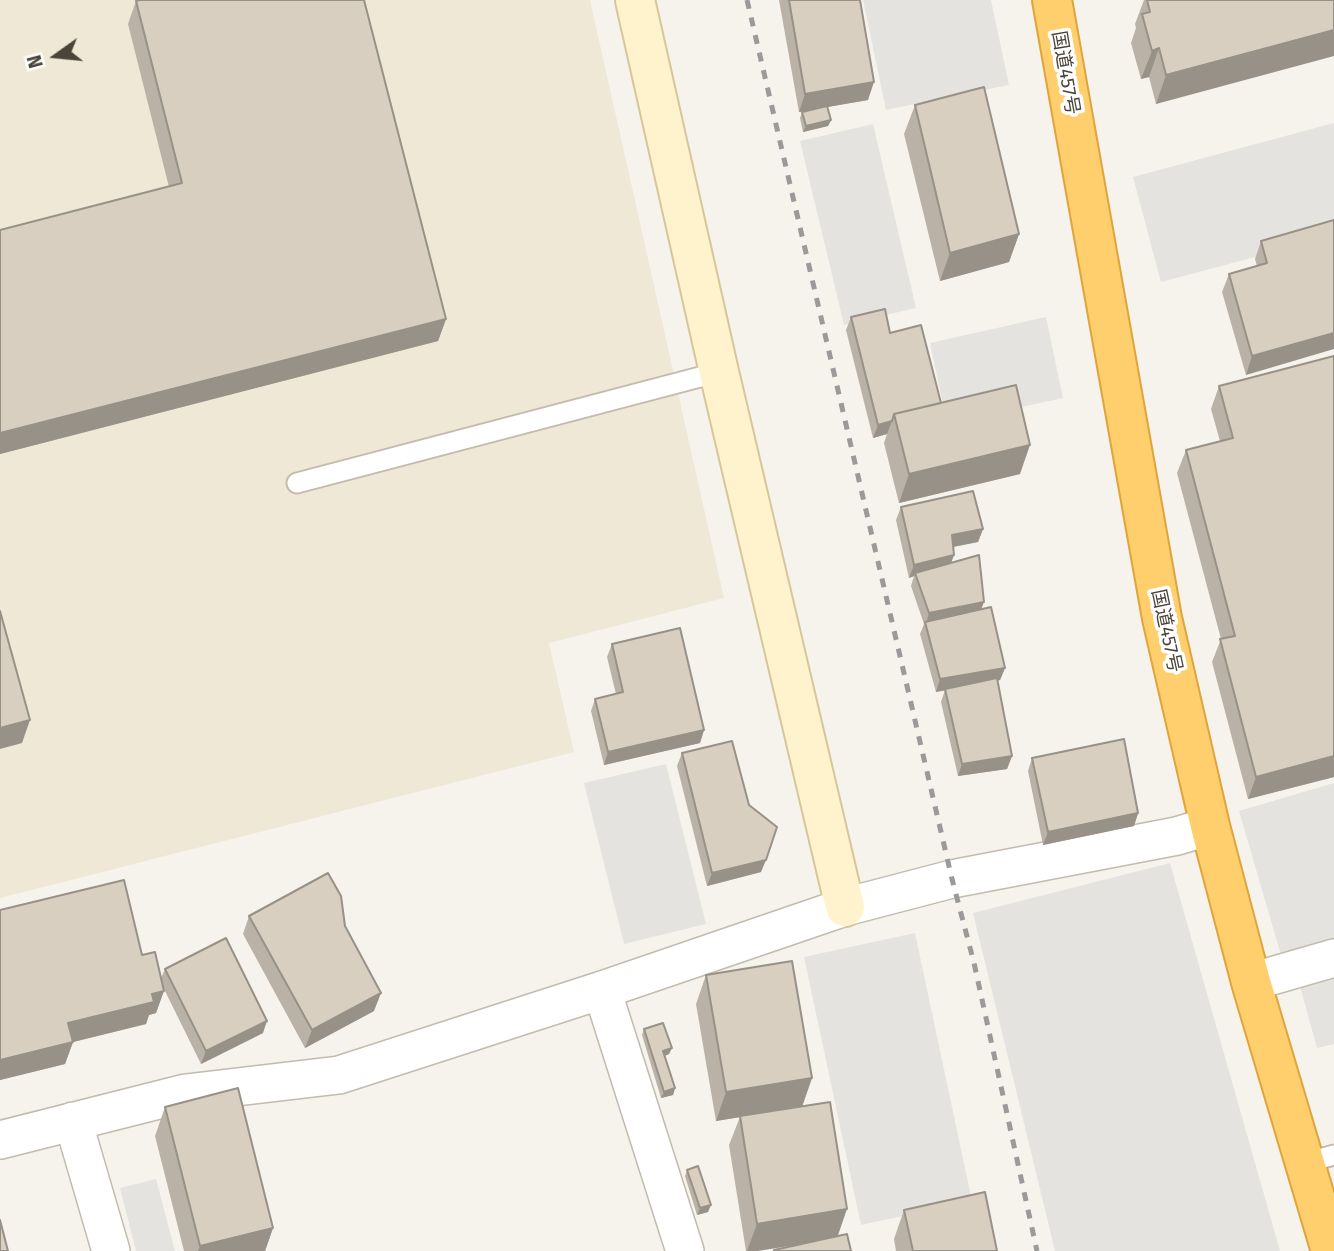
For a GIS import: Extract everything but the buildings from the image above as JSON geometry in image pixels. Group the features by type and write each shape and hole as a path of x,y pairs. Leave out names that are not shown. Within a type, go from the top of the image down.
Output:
{"highway":[{"name":"国道457号","path":"1052,0 1162,618 1210,826 1251,982 1320,1159 1331,1251"}],"street":[{"path":"635,0 845,907"},
{"path":"0,1140 186,1093 339,1075 602,990 845,907 952,879 1177,836 1210,826"},
{"path":"1251,982 1334,958"},
{"path":"602,990 685,1251"},
{"path":"73,1121 111,1251"}],"lane":[{"path":"297,483 719,372"}],"shaded area":[{"path":"0,0 590,0 724,598 549,643 574,752 0,898"},
{"path":"863,0 991,0 1009,85 886,110"},
{"path":"1334,123 1334,236 1161,282 1133,177"},
{"path":"873,124 916,308 844,325 800,141"},
{"path":"1046,317 1063,398 947,423 930,343"},
{"path":"666,764 706,924 624,944 584,783"},
{"path":"1334,783 1334,940 1281,955 1239,811"},
{"path":"1170,863 1280,1251 1055,1251 973,913"},
{"path":"915,933 972,1201 861,1225 804,957"},
{"path":"1334,976 1334,1044 1317,1048 1300,986"},
{"path":"156,1179 175,1251 136,1251 120,1188"}],"railway":[{"path":"747,0 952,879 974,963 1037,1251"}]}
